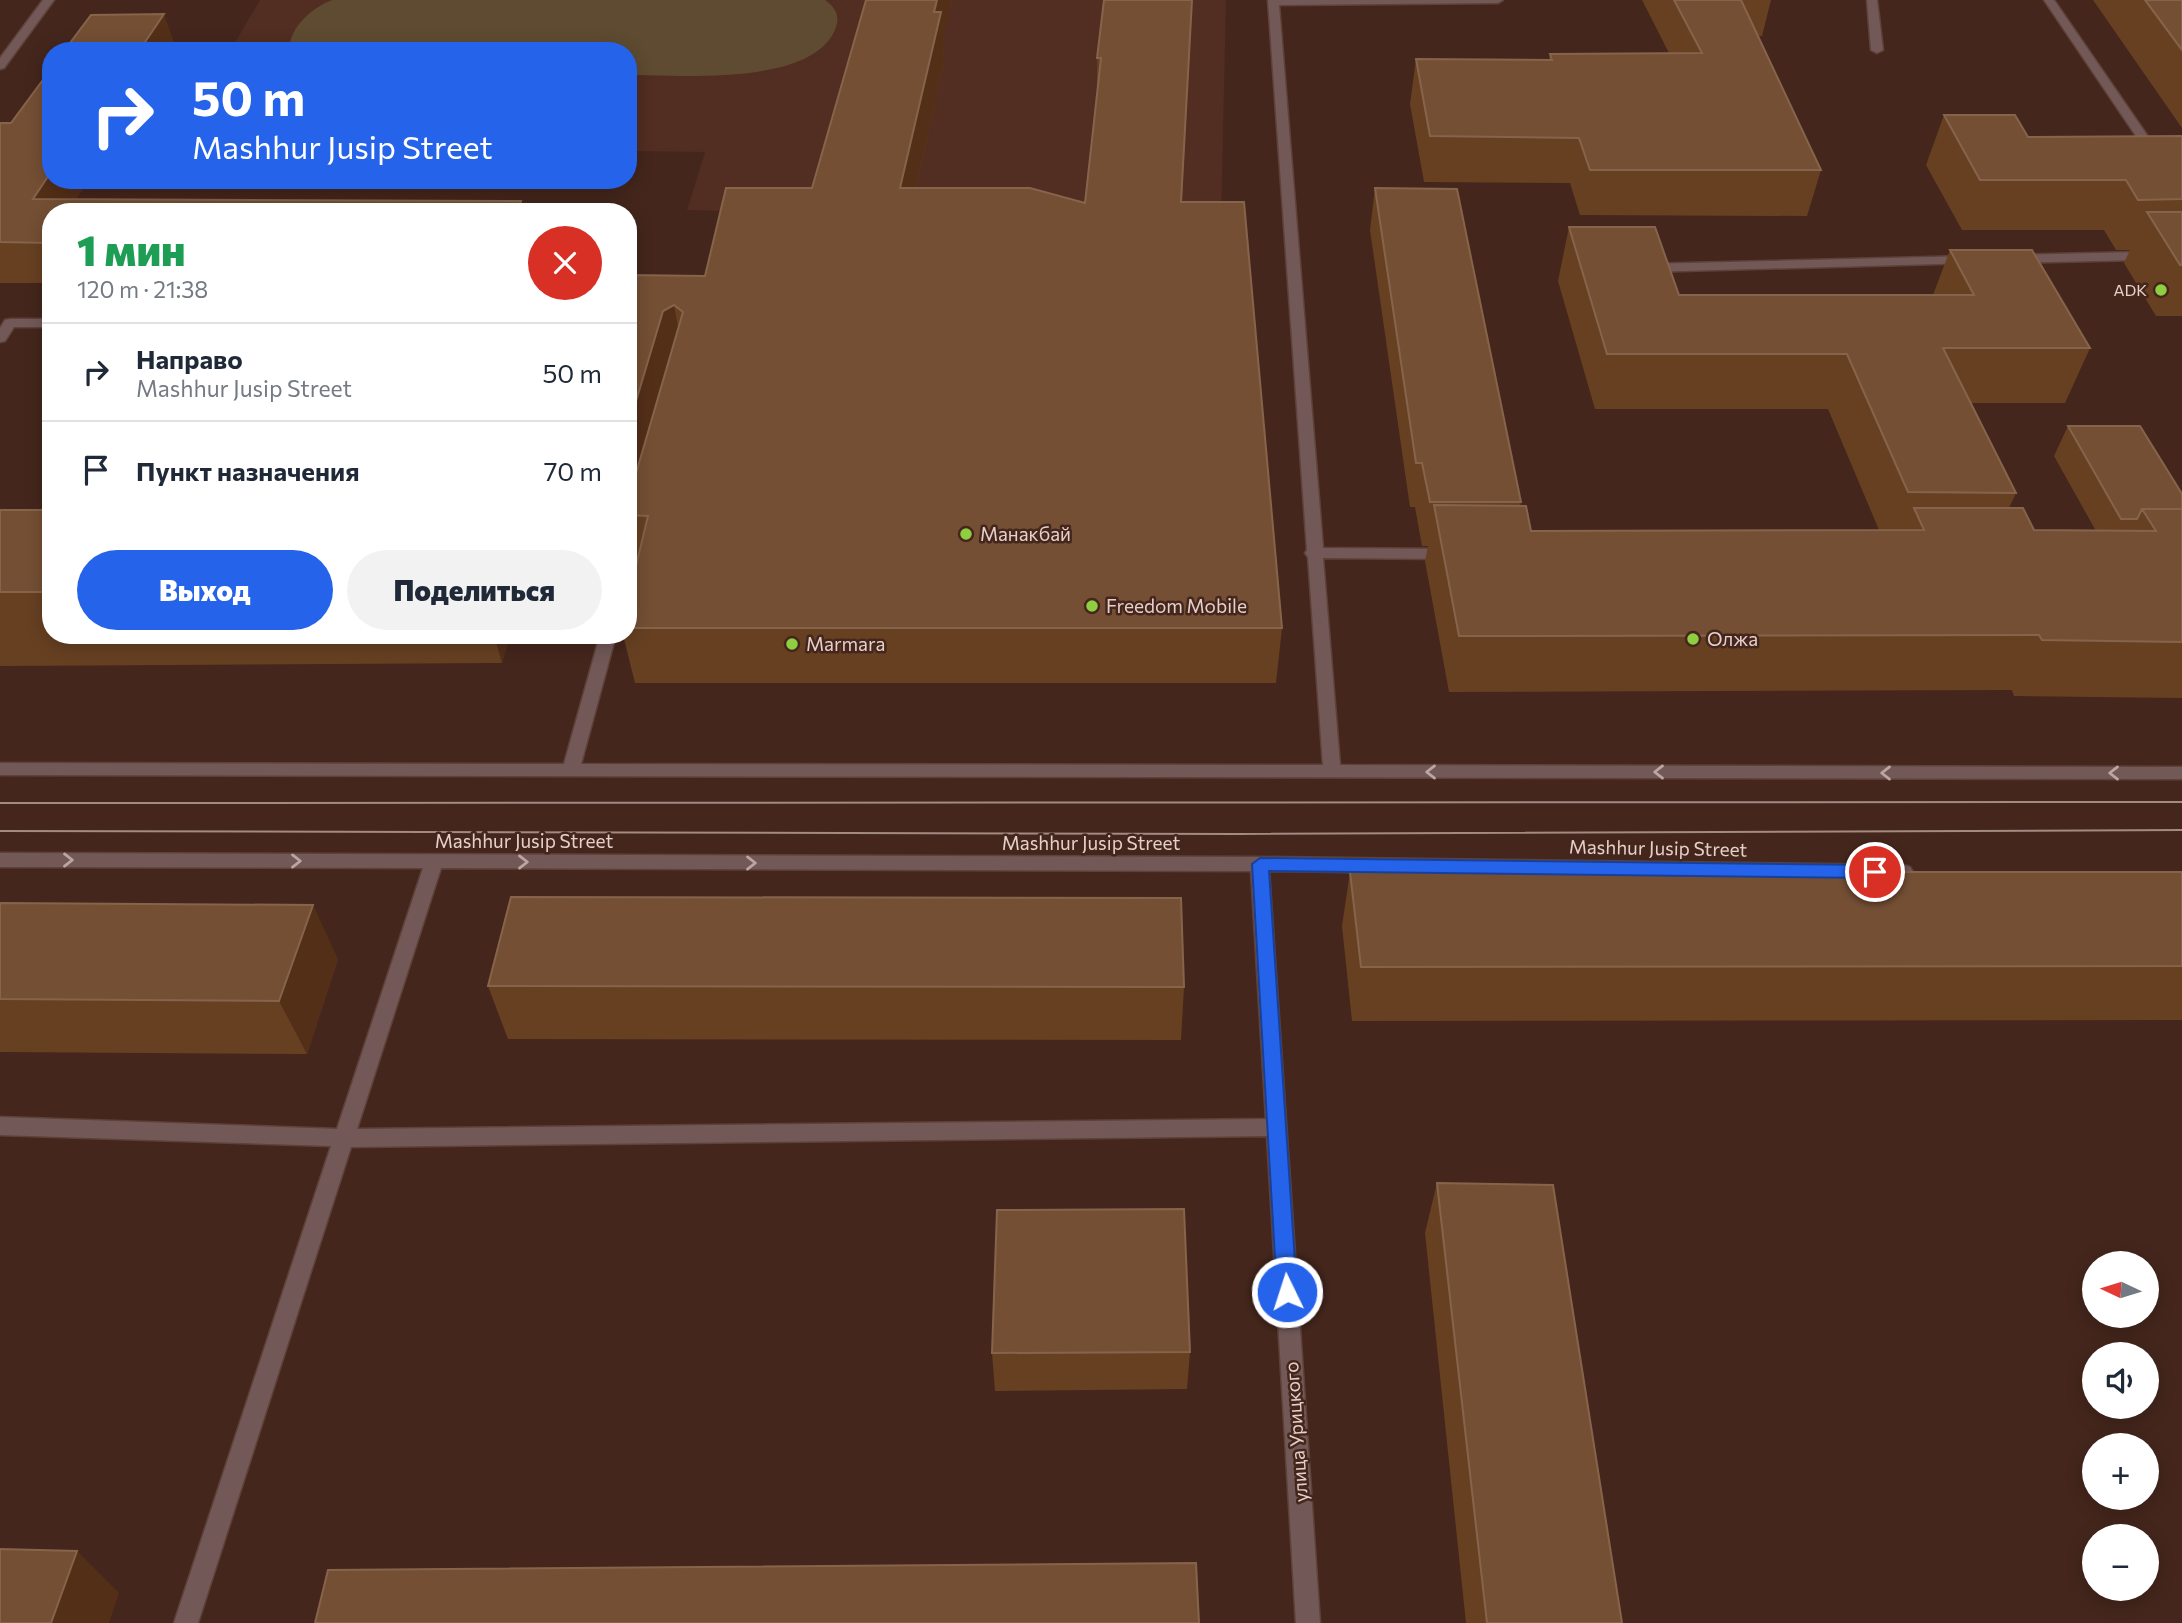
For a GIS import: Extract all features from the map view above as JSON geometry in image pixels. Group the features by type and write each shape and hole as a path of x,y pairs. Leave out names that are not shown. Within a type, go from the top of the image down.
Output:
{"street":[{"path":"0,66 49,0"},
{"path":"1332,772 1313,553 1273,1 1498,0"},
{"path":"1872,0 1877,50"},
{"path":"2049,0 2182,195"},
{"path":"1647,268 2182,255"},
{"path":"0,338 10,323 42,323"},
{"path":"1313,553 1465,554"},
{"path":"571,769 606,644"},
{"path":"0,768 2182,773"},
{"name":"Mashhur Jusip Street","path":"0,860 1260,864 1917,872"},
{"path":"186,1623 434,862"},
{"name":"улица Урицкого","path":"1260,864 1308,1623"},
{"path":"0,1126 344,1138 1276,1127"}],"shaded area":[{"path":"260,0 1226,0 1221,222 687,210 705,152 637,151 637,42 235,42"},
{"path":"332,0 825,0 834,8 837,19 836,27 823,46 802,60 775,69 711,76 637,75 637,42 290,42 297,27 316,8"}],"building":[{"name":"Манакбай","path":"866,0 937,0 934,12 941,12 900,188 1030,188 1085,203 1101,58 1097,58 1104,0 1192,0 1181,202 1244,202 1282,628 637,628 637,562 648,516 637,515 637,470 683,312 674,305 663,311 637,398 637,275 705,276 726,188 812,188"},
{"path":"1674,0 1741,0 1821,170 1590,170 1579,138 1430,136 1416,59 1552,60 1550,54 1702,53"},
{"path":"2145,0 2182,0 2182,50"},
{"path":"164,14 145,42 71,42 91,15"},
{"path":"42,81 42,186 33,199 521,201 42,203 42,243 0,242 0,123 11,123"},
{"path":"1944,115 2015,115 2028,137 2182,136 2182,199 2138,200 2126,180 1980,180"},
{"path":"1375,188 1457,189 1521,502 1430,502 1422,463 1416,463"},
{"path":"2147,212 2182,212 2182,265 2180,265"},
{"path":"1569,227 1655,227 1679,295 1974,295 1950,250 2032,250 2090,348 1943,348 2016,493 1908,492 1847,354 1607,354"},
{"path":"2068,426 2140,426 2182,494 2182,509 2142,509 2137,519 2121,519"},
{"path":"1434,505 1526,506 1531,531 1924,530 1914,508 2023,508 2034,530 2156,531 2142,509 2182,509 2182,642 2042,640 2039,635 1459,636"},
{"path":"0,510 42,510 42,592 0,592"},
{"path":"1350,872 2182,872 2182,966 1361,967"},
{"path":"511,897 1181,898 1184,987 488,986"},
{"path":"0,903 313,905 279,1001 0,999"},
{"path":"1437,1183 1553,1185 1622,1623 1487,1623"},
{"path":"1184,1209 1190,1352 992,1353 997,1210"},
{"path":"0,1549 77,1551 51,1623 0,1623"},
{"path":"1196,1563 1199,1623 315,1623 328,1570"}],"tram line":[{"path":"0,803 2182,802"},
{"path":"0,831 1239,834 2182,830"}],"place":[{"name":"ADK","path":"2161,290"},
{"name":"Манакбай","path":"966,534"},
{"name":"Freedom Mobile","path":"1092,606"},
{"name":"Олжа","path":"1693,639"},
{"name":"Marmara","path":"792,644"}],"route":[{"path":"1287,1292 1260,864 1875,872"}]}
